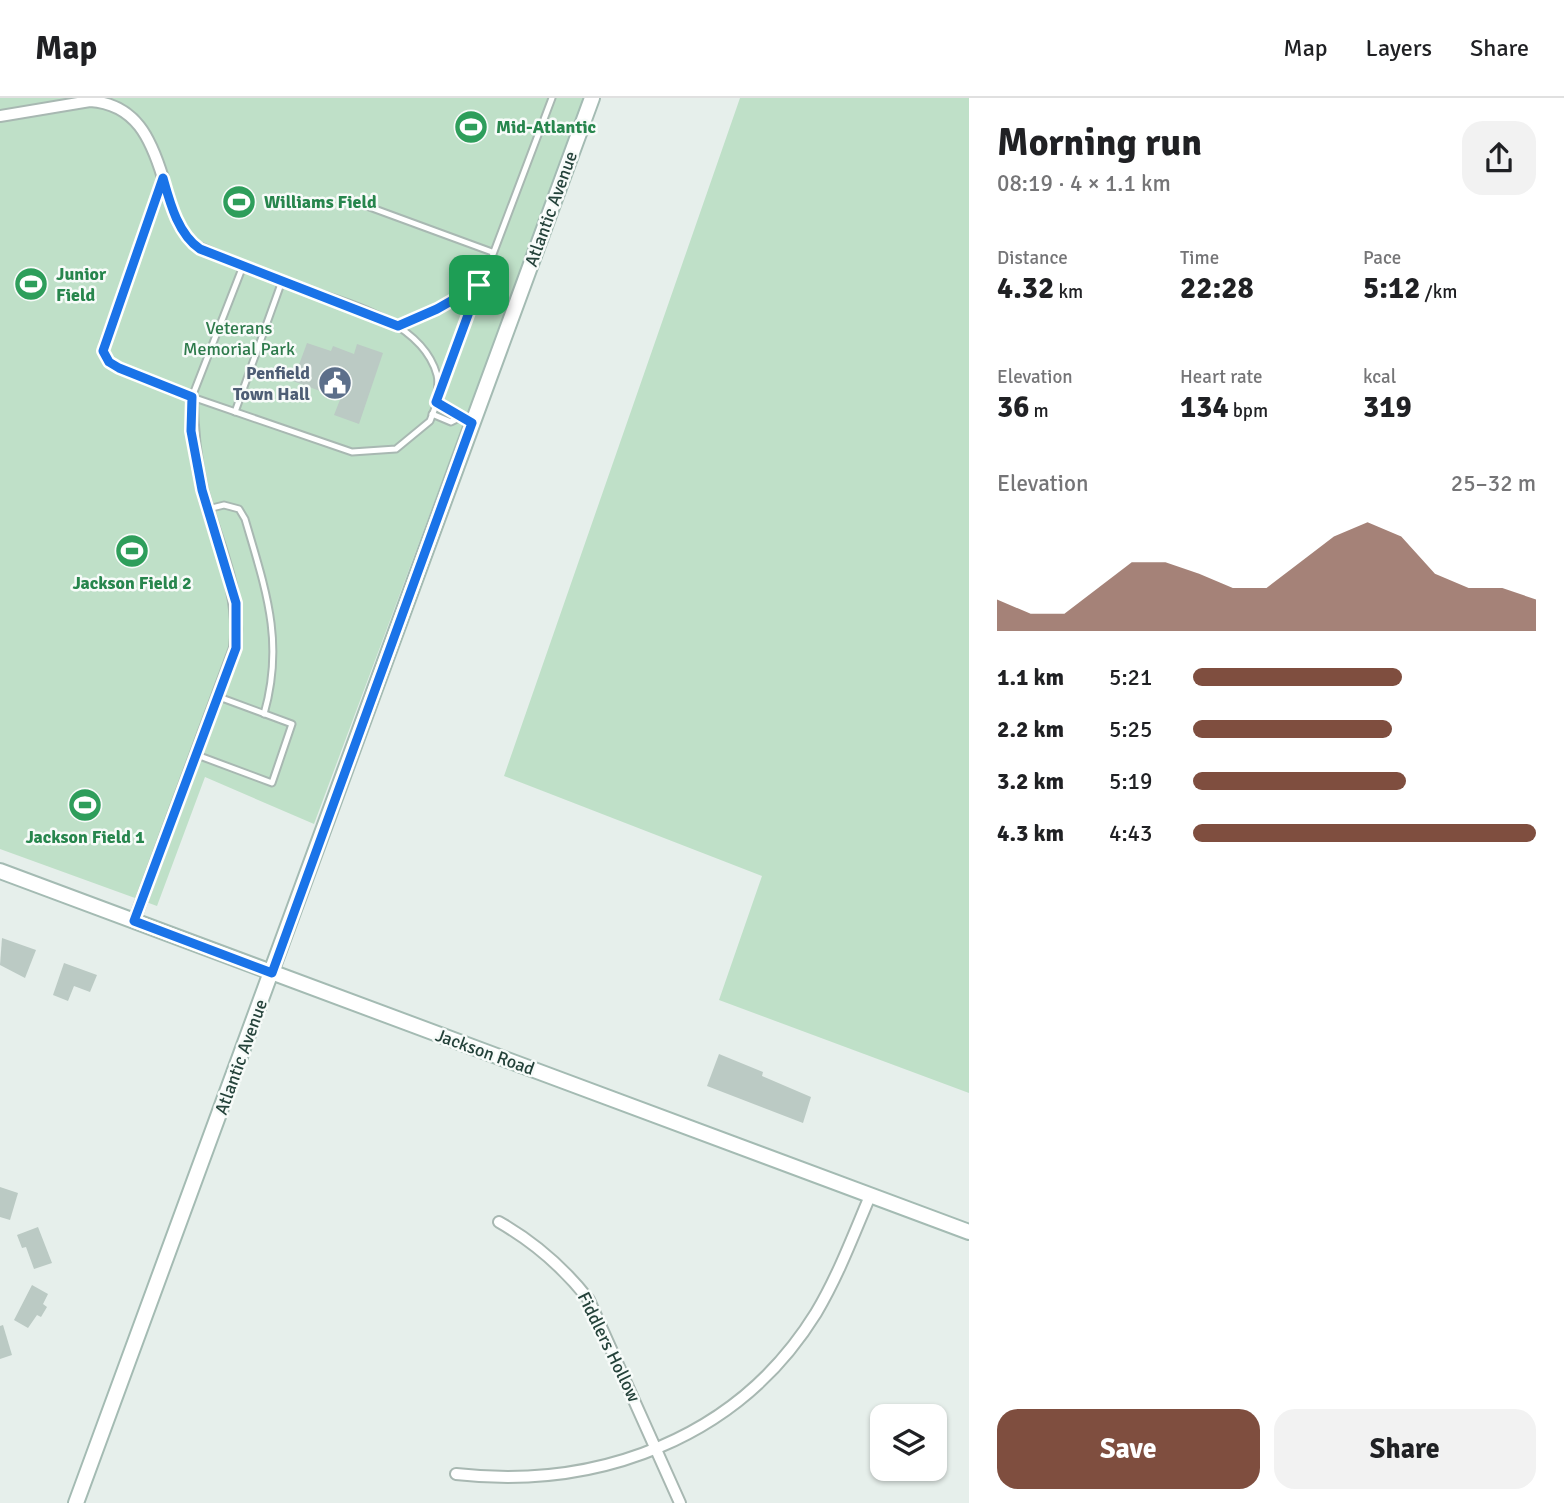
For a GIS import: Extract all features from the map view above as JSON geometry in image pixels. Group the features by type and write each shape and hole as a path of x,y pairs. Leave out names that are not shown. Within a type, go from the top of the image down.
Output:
{"main road":[{"name":"Atlantic Avenue","path":"76,1503 272,973 466,420 592,98"},
{"name":"Jackson Road","path":"0,871 969,1232"}],"street":[{"path":"0,116 90,101 105,102 130,114 142,125 163,178"},
{"path":"134,921 236,648 238,626 227,566 208,509 191,431 192,397"},
{"path":"456,1474 520,1478 568,1475 617,1464 696,1429 737,1400 789,1348 815,1314 836,1275 870,1196"},
{"name":"Fiddlers Hollow","path":"499,1222 520,1234 570,1275 589,1300 680,1503"}],"lane":[{"path":"163,178 103,351 109,362 192,397 352,452 396,449 430,421 479,285 552,98"},
{"path":"163,178 171,206 191,242 243,266 398,326 418,342 437,375 436,402"},
{"path":"353,201 492,252"},
{"path":"192,397 243,266"},
{"path":"235,412 282,281"},
{"path":"398,326 437,309 479,285"},
{"path":"436,402 466,420"},
{"path":"432,414 451,422 466,420"},
{"path":"208,509 231,505 239,509 245,519 266,593 274,647 273,680 264,713"},
{"path":"197,755 272,783 292,724 219,697"}],"green space":[{"name":"Veterans Memorial Park","path":"0,98 585,98 314,824 205,777 157,906 0,849"},
{"path":"740,98 969,98 969,1093 719,1000 762,876 504,776"}],"building":[{"name":"Penfield Town Hall","path":"307,343 331,351 333,346 354,354 357,344 383,353 359,424 334,415 343,392 322,384 320,391 293,381"},
{"path":"2,938 36,950 25,978 0,965"},
{"path":"64,963 97,975 90,992 74,986 68,1001 53,995"},
{"path":"719,1054 763,1072 762,1076 811,1097 803,1123 707,1086"},
{"path":"0,1187 18,1193 10,1220 0,1217"},
{"path":"38,1227 52,1263 34,1269 26,1247 22,1248 17,1235"},
{"path":"32,1285 48,1294 43,1304 47,1307 41,1317 37,1315 28,1328 14,1320"},
{"path":"3,1325 12,1355 0,1359 0,1326"}],"place":[{"name":"Mid-Atlantic","path":"471,127"},
{"name":"Williams Field","path":"239,202"},
{"name":"Junior Field","path":"31,284"},
{"name":"Penfield Town Hall","path":"335,383"},
{"name":"Jackson Field 2","path":"132,551"},
{"name":"Jackson Field 1","path":"85,805"}],"route":[{"path":"163,178 177,219 191,242 200,249 393,321 398,326 437,309 479,285 436,402 453,410 459,418 472,423 272,973 134,921 219,697 236,648 238,626 236,603 227,566 202,490 191,431 192,397 119,368 109,362 103,351 103,343 163,178"}]}
